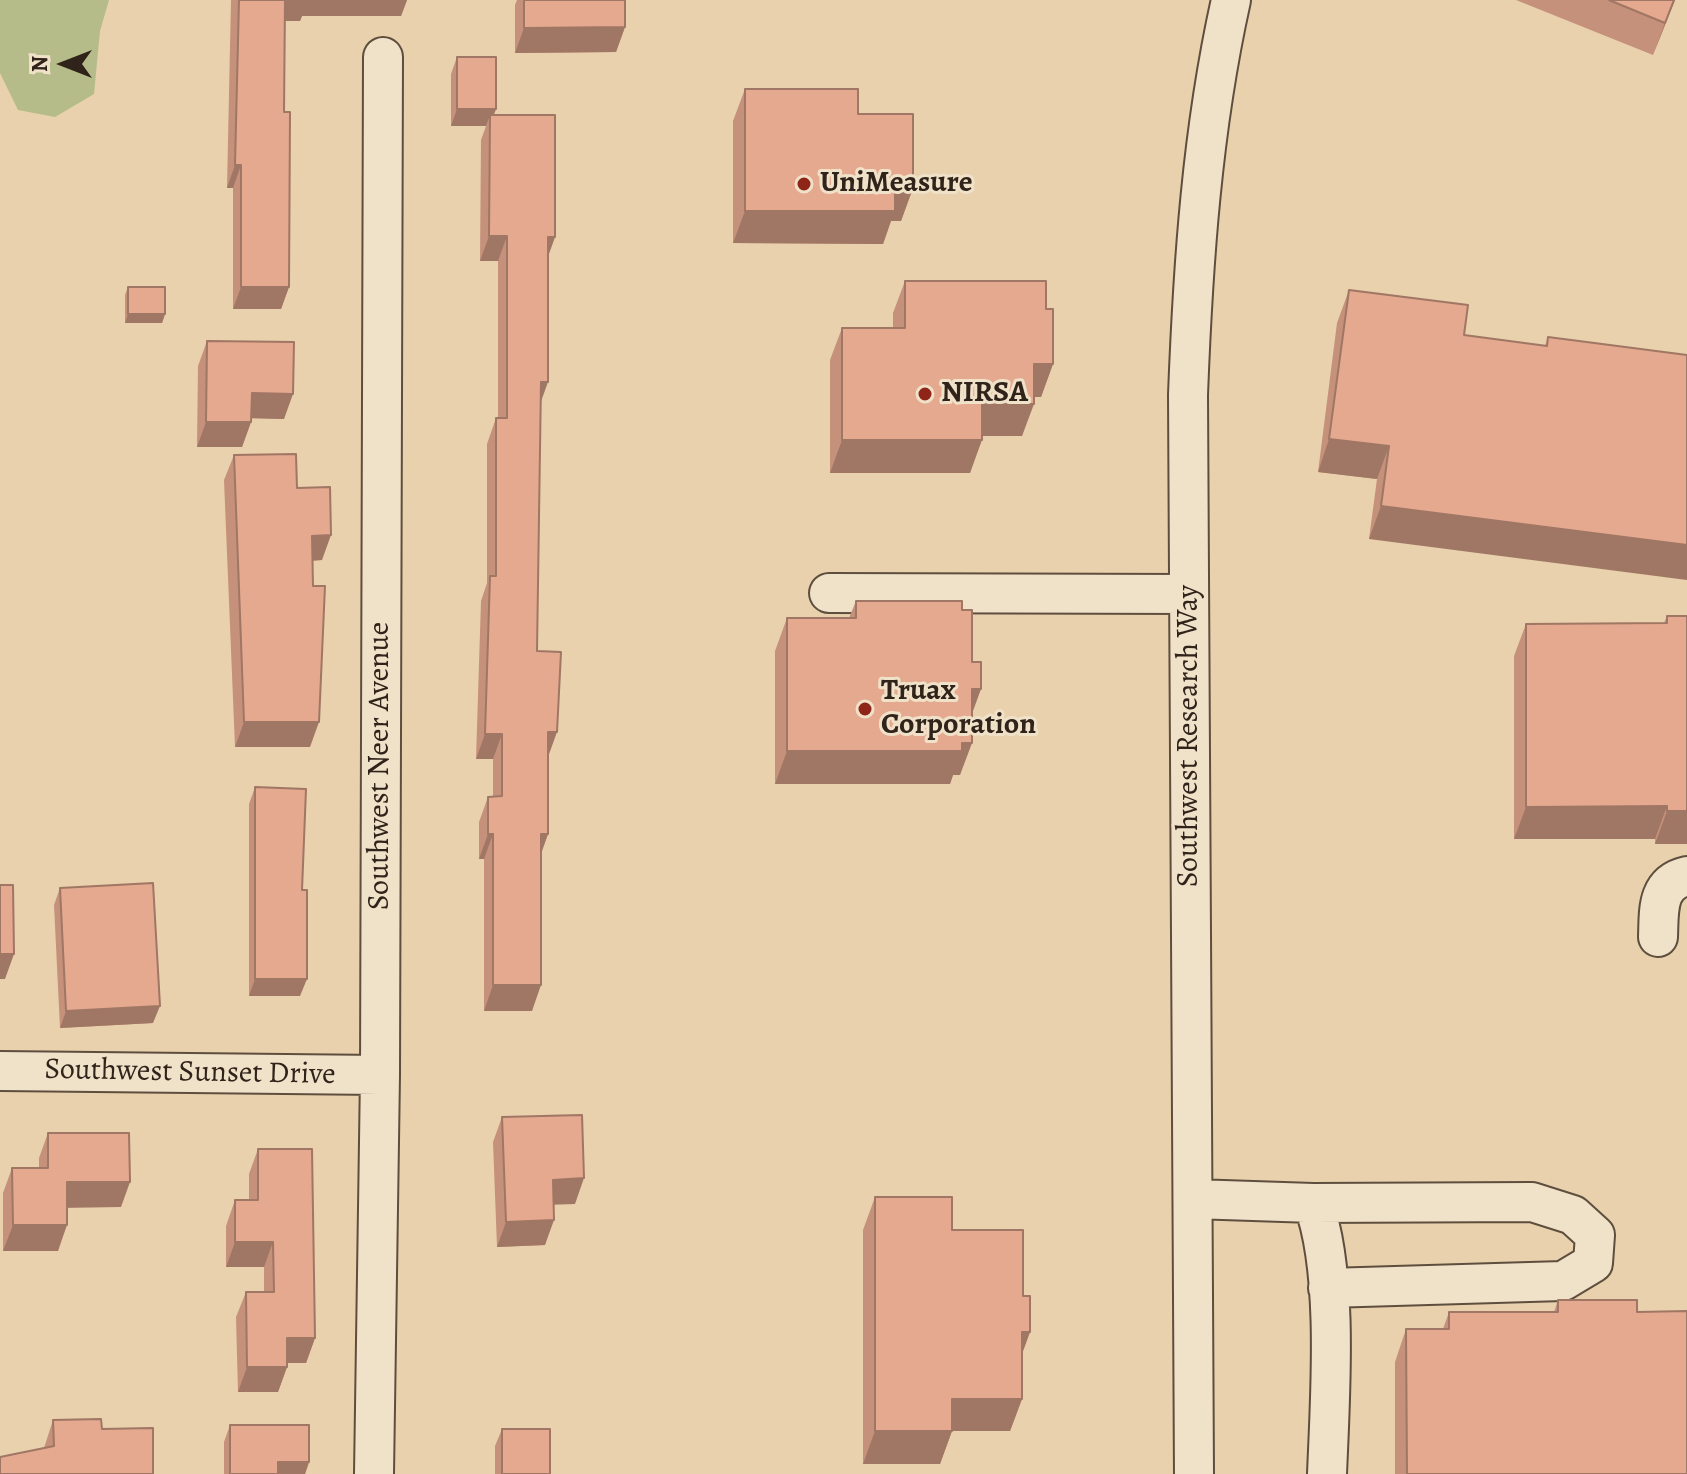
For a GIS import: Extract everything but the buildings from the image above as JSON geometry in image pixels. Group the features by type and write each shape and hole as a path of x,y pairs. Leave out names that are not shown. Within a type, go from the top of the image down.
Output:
{"street":[{"name":"Southwest Research Way","path":"1194,1474 1188,395 1193,276 1204,159 1231,0"},
{"name":"Southwest Neer Avenue","path":"374,1474 380,1075 383,57"},
{"path":"829,593 1189,594"},
{"path":"1658,937 1660,898 1667,886 1687,876"},
{"name":"Southwest Sunset Drive","path":"0,1071 380,1075"},
{"path":"1193,1199 1313,1203 1532,1202 1573,1215 1595,1235 1593,1263 1563,1281 1328,1288"},
{"path":"1313,1203 1325,1235 1328,1288 1327,1474"}],"green space":[{"path":"0,0 109,0 100,31 94,94 55,117 18,110 0,73"}],"place":[{"name":"UniMeasure","path":"804,184"},
{"name":"NIRSA","path":"925,394"},
{"name":"Truax Corporation","path":"865,709"}]}
